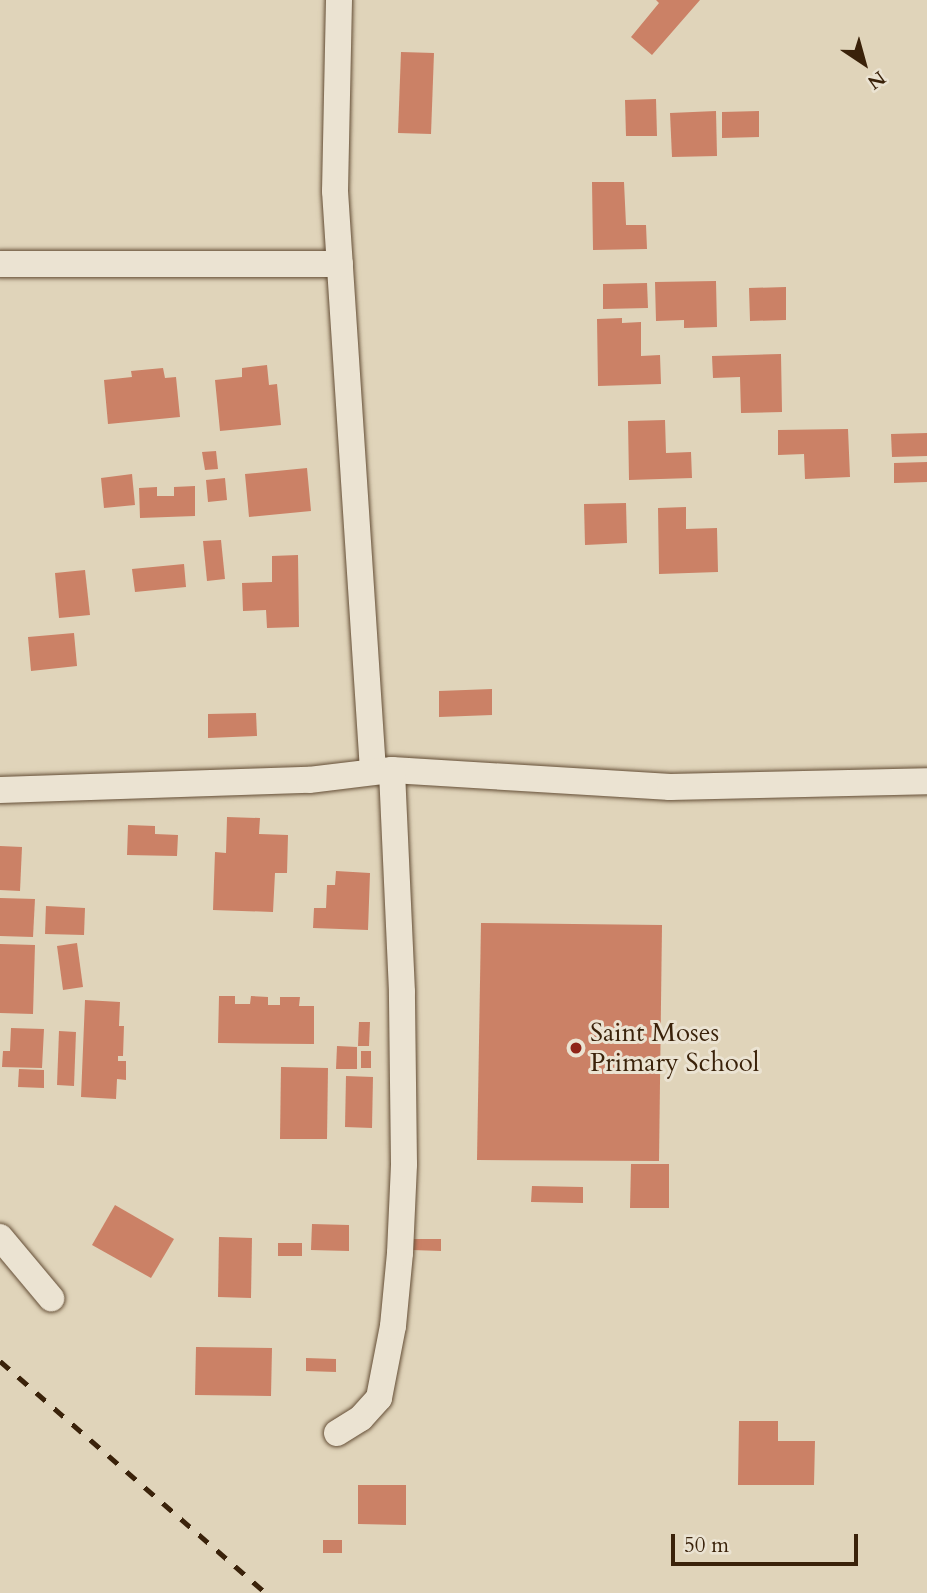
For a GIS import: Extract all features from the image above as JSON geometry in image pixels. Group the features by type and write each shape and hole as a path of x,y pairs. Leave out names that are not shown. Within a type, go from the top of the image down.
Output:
{"street":[{"path":"337,1433 361,1418 379,1398 393,1325 404,1164 402,992 335,191 339,0"},
{"path":"0,264 340,264"},
{"path":"0,790 309,780 383,771 670,787 927,781"},
{"path":"0,1237 51,1298"}],"building":[{"path":"656,0 700,0 652,55 631,37 659,3"},
{"path":"401,52 434,53 431,134 398,133"},
{"path":"656,99 657,136 626,136 625,100"},
{"path":"716,111 717,156 672,157 670,113"},
{"path":"759,111 759,137 722,138 722,112"},
{"path":"592,182 624,182 626,225 646,225 647,249 593,250"},
{"path":"716,281 717,327 684,328 684,320 656,321 655,282"},
{"path":"647,283 648,308 603,309 603,284"},
{"path":"786,287 786,320 750,321 749,288"},
{"path":"622,318 622,323 641,322 641,356 660,355 661,384 598,386 597,319"},
{"path":"781,354 782,412 741,413 740,377 713,378 712,356"},
{"path":"267,365 269,385 277,384 281,425 220,431 215,380 242,377 242,368"},
{"path":"163,368 165,378 176,377 180,417 108,424 104,380 132,377 131,371"},
{"path":"665,420 666,453 691,452 692,478 629,480 628,421"},
{"path":"848,429 850,477 805,479 804,454 778,455 778,430"},
{"path":"927,433 927,456 892,457 891,434"},
{"path":"216,451 218,469 205,470 202,452"},
{"path":"927,462 927,482 894,483 894,463"},
{"path":"307,468 311,511 249,517 245,474"},
{"path":"132,474 135,505 104,508 101,478"},
{"path":"225,478 227,500 208,502 206,480"},
{"path":"195,486 195,516 140,518 139,488 157,487 157,496 174,496 174,487"},
{"path":"626,503 627,543 585,545 584,504"},
{"path":"686,507 686,529 717,528 718,572 659,574 658,508"},
{"path":"221,540 225,579 207,581 203,541"},
{"path":"298,555 299,627 267,628 266,610 243,611 242,583 272,582 272,556"},
{"path":"184,564 186,587 135,592 132,569"},
{"path":"85,570 90,615 59,618 55,573"},
{"path":"74,633 77,666 31,671 28,637"},
{"path":"492,689 492,715 439,717 439,691"},
{"path":"256,713 257,736 208,738 208,714"},
{"path":"227,817 260,818 259,834 288,835 287,873 275,873 273,912 213,910 215,852 226,853"},
{"path":"128,825 155,826 155,834 178,835 177,856 127,855"},
{"path":"0,846 22,847 20,891 0,890"},
{"path":"336,871 370,873 368,930 313,928 314,908 326,908 327,885 335,885"},
{"path":"0,898 35,899 33,937 0,936"},
{"path":"46,906 85,908 84,935 45,934"},
{"path":"481,923 662,925 659,1161 477,1160"},
{"path":"77,943 83,987 63,990 57,946"},
{"path":"0,944 35,945 33,1014 0,1013"},
{"path":"219,996 235,996 235,1004 250,1004 251,996 268,997 268,1005 280,1005 280,997 300,997 299,1006 314,1006 314,1044 218,1043"},
{"path":"85,1000 120,1002 119,1026 124,1026 123,1056 118,1056 118,1061 126,1061 126,1080 117,1079 116,1099 81,1097"},
{"path":"359,1022 370,1022 369,1046 358,1046"},
{"path":"11,1028 44,1029 42,1068 2,1067 3,1051 10,1051"},
{"path":"59,1031 76,1032 74,1086 57,1085"},
{"path":"337,1046 357,1047 357,1069 336,1069"},
{"path":"361,1051 371,1051 371,1068 361,1068"},
{"path":"281,1067 328,1068 327,1139 280,1139"},
{"path":"19,1069 44,1070 44,1088 18,1087"},
{"path":"346,1076 373,1077 372,1128 345,1127"},
{"path":"631,1164 669,1164 669,1208 630,1208"},
{"path":"532,1186 583,1187 583,1203 531,1202"},
{"path":"115,1205 174,1239 151,1278 92,1245"},
{"path":"312,1224 349,1225 349,1251 311,1250"},
{"path":"219,1237 252,1238 251,1298 218,1297"},
{"path":"412,1239 441,1239 441,1251 412,1250"},
{"path":"278,1243 302,1243 302,1256 278,1256"},
{"path":"196,1347 272,1348 271,1396 195,1395"},
{"path":"306,1358 336,1359 336,1372 306,1371"},
{"path":"739,1421 778,1421 778,1441 815,1441 814,1485 738,1485"},
{"path":"358,1485 406,1485 406,1525 358,1524"},
{"path":"323,1540 342,1540 342,1553 323,1553"}],"railway":[{"path":"0,1361 266,1593"}],"place":[{"name":"Saint Moses Primary School","path":"576,1048"}]}
